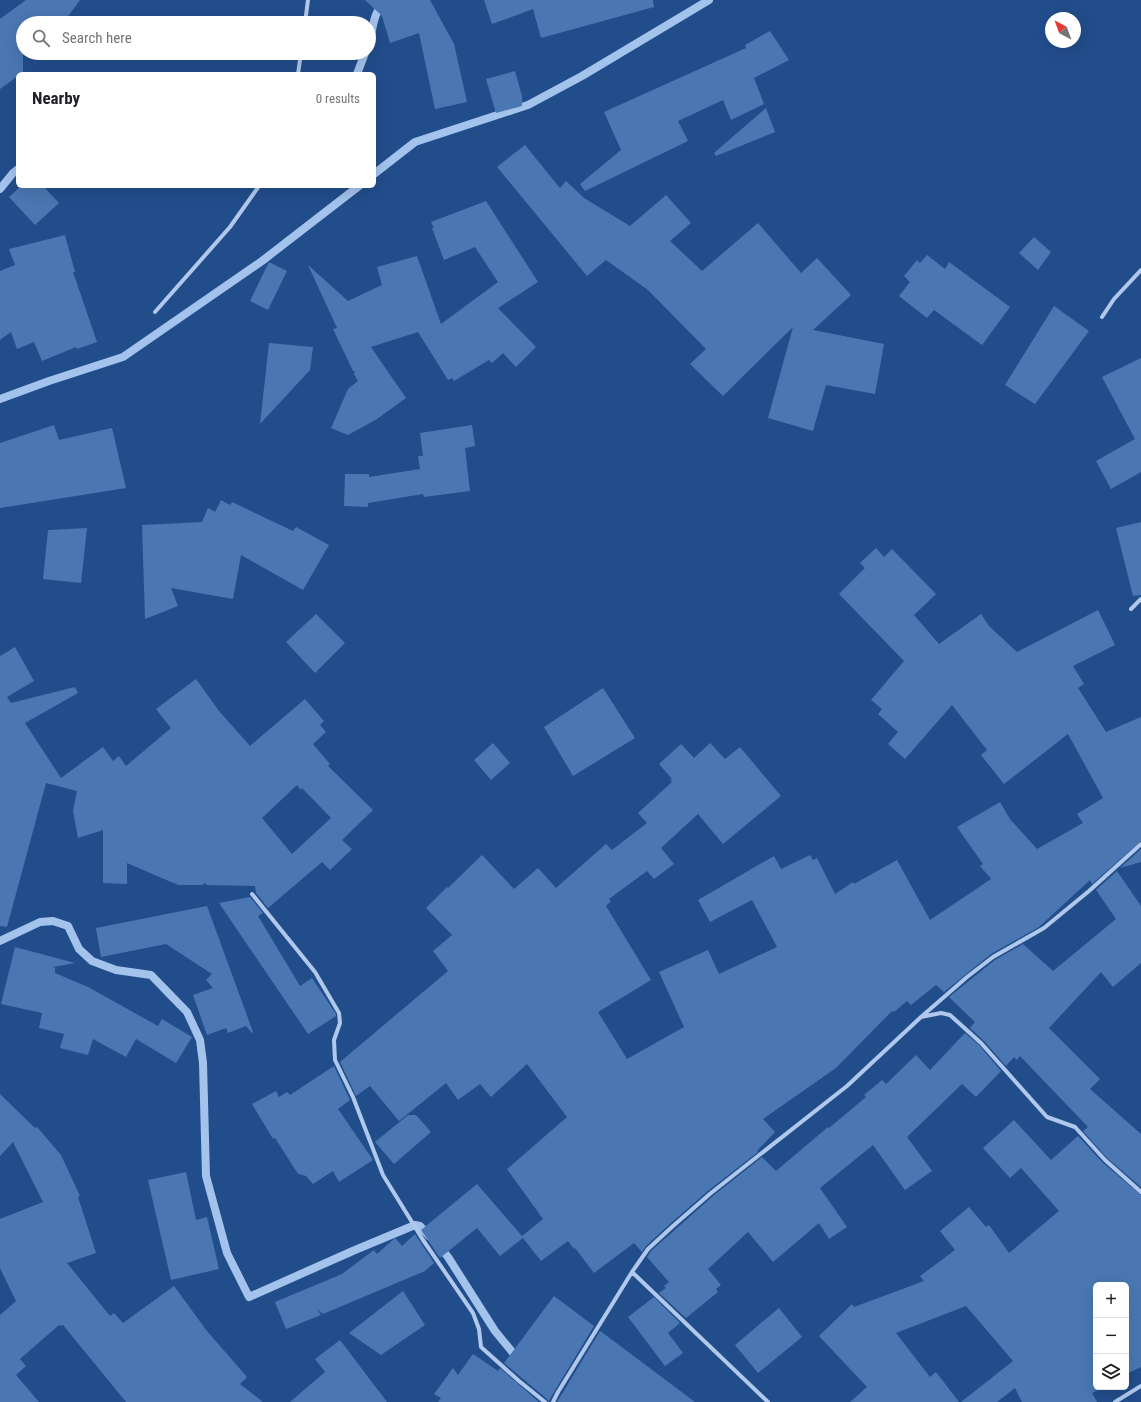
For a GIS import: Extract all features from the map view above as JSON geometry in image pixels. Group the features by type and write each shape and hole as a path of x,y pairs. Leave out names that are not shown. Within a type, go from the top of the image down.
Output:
{"street":[{"path":"306,16 308,0"},
{"path":"298,72 300,60"},
{"path":"155,312 230,227 258,188"},
{"path":"1102,317 1114,299 1141,270"},
{"path":"1131,609 1141,599"},
{"path":"553,1402 632,1272 648,1249 717,1188 847,1086 921,1017 967,977 994,957 1044,928 1089,891 1141,844"},
{"path":"252,894 314,972 339,1013 340,1023 334,1040 335,1060 353,1096 383,1175 423,1240 473,1313 479,1330 481,1347 545,1402"},
{"path":"921,1017 941,1013 950,1015 981,1043 1047,1117 1076,1127 1105,1160 1141,1192"},
{"path":"632,1272 768,1402"},
{"path":"1115,1402 1141,1386"}],"building":[{"path":"26,0 80,0 68,16 16,16 16,60 23,60 23,72 16,72 16,77 0,89 0,19"},
{"path":"365,0 430,0 454,44 467,102 435,109 419,33 390,43 382,16"},
{"path":"484,0 653,0 654,7 541,38 533,9 492,24"},
{"path":"770,31 789,60 754,78 764,104 731,120 723,100 678,121 688,141 585,191 580,184 621,150 604,112 746,48 745,45"},
{"path":"515,71 522,96 522,106 496,113 486,79"},
{"path":"766,108 775,132 716,156 714,153"},
{"path":"525,145 560,188 566,181 584,198 630,226 666,195 691,223 670,241 702,271 758,223 801,273 817,258 851,295 813,330 884,344 875,394 826,385 813,431 768,418 793,327 723,396 690,364 706,349 648,290 606,260 587,276 497,167"},
{"path":"19,188 45,188 59,203 35,225 9,197"},
{"path":"486,201 538,282 498,308 536,347 516,367 503,353 492,363 489,360 454,381 452,378 448,380 418,332 371,347 406,398 377,419 348,435 331,428 348,389 358,381 354,374 355,371 353,371 333,329 337,328 308,265 348,301 382,285 377,267 417,256 441,324 498,282 475,247 444,260 431,222"},
{"path":"65,235 75,272 73,272 97,342 77,349 76,347 42,361 34,342 17,349 11,332 0,340 0,271 15,265 9,249"},
{"path":"1034,237 1051,252 1038,270 1019,253"},
{"path":"927,255 945,269 949,262 1010,307 982,345 934,310 927,318 899,296 910,282 904,276 917,260 920,263"},
{"path":"269,262 287,271 268,310 250,301"},
{"path":"1054,306 1089,331 1035,404 1005,385"},
{"path":"269,343 313,347 310,370 260,424"},
{"path":"1141,358 1141,472 1111,489 1096,461 1135,439 1102,377"},
{"path":"54,425 59,440 112,428 126,488 0,508 0,443"},
{"path":"472,425 475,446 465,448 470,491 424,497 423,494 368,503 368,507 344,506 345,474 369,474 369,477 420,469 418,456 423,456 420,433"},
{"path":"221,500 230,505 232,502 293,531 296,527 329,545 303,590 241,555 233,599 171,588 178,606 145,619 142,525 202,522 208,508 215,512"},
{"path":"1141,522 1141,595 1133,596 1116,528"},
{"path":"87,528 81,583 43,579 48,530"},
{"path":"876,548 884,557 892,549 936,594 914,615 939,644 981,614 989,626 1017,652 1098,610 1115,645 1073,666 1084,684 1078,688 1106,732 1141,717 1141,841 1092,884 1090,880 1039,927 991,954 944,992 936,985 911,1005 907,1001 894,1012 892,1011 836,1068 763,1119 775,1132 757,1151 758,1152 709,1190 646,1246 642,1252 634,1243 594,1273 568,1241 541,1261 523,1238 500,1256 477,1228 440,1258 421,1230 477,1184 522,1236 543,1219 507,1169 567,1117 527,1064 491,1097 480,1084 458,1100 446,1083 399,1121 370,1086 356,1096 340,1062 448,971 433,951 452,935 426,908 482,855 514,889 538,868 556,888 606,844 612,850 647,823 638,813 672,782 670,780 672,779 659,764 681,744 694,758 710,743 725,759 740,747 781,796 723,844 698,814 661,848 674,864 654,879 647,871 609,899 611,901 606,906 651,980 598,1012 627,1059 684,1027 659,972 708,950 719,974 777,947 752,900 710,922 698,900 774,856 781,869 810,855 813,860 817,858 835,894 853,882 854,884 897,860 930,920 991,879 980,866 983,864 957,827 1000,802 1010,819 1037,849 1083,823 1077,814 1103,798 1068,734 1004,784 981,755 987,750 952,705 905,759 888,744 898,732 878,714 882,709 871,700 904,661 839,594 865,568 860,563"},
{"path":"316,614 345,643 315,673 286,642"},
{"path":"15,647 34,681 7,697 11,703 75,687 78,693 25,723 61,778 103,747 113,761 119,756 126,766 171,728 156,709 196,679 219,711 250,746 305,699 324,721 320,725 326,732 313,744 330,764 328,766 373,810 342,840 352,849 330,870 322,862 268,908 256,893 255,886 207,885 205,883 202,885 178,885 127,863 127,884 103,883 103,830 78,838 73,811 77,791 46,783 7,927 0,926 0,656","holes":["297,785 301,790 302,788 331,818 292,854 262,818"]},
{"path":"603,688 635,738 573,776 544,727"},
{"path":"493,743 510,763 491,780 474,760"},
{"path":"1141,849 1141,862 1120,868"},
{"path":"1117,871 1141,906 1141,963 1113,987 1101,972 1049,1028 1100,1079 1090,1089 1141,1134 1141,1187 1107,1158 1083,1131 1088,1127 1020,1056 1017,1060 1014,1057 1006,1066 984,1041 970,1028 975,1022 949,997 995,960 1023,944 1053,971 1116,919 1096,890"},
{"path":"250,897 263,913 258,916 300,986 312,978 336,1014 336,1016 308,1034 219,903"},
{"path":"207,906 253,1032 252,1033 246,1026 228,1033 226,1028 207,1035 193,995 213,988 206,980 212,974 166,944 101,957 96,928"},
{"path":"15,947 75,963 53,967 55,968 55,973 88,987 158,1026 162,1019 192,1037 176,1063 136,1039 126,1057 93,1039 88,1055 60,1048 64,1034 39,1028 42,1013 1,1004"},
{"path":"965,1033 979,1045 1001,1071 976,1097 962,1084 907,1137 932,1171 905,1190 873,1145 820,1188 847,1227 829,1239 819,1223 773,1262 748,1232 708,1269 721,1285 716,1289 718,1292 686,1318 659,1293 666,1288 664,1286 669,1282 647,1257 651,1251 713,1196 762,1157 776,1171 866,1097 864,1095 882,1080 886,1084 916,1055 930,1070"},
{"path":"334,1066 350,1100 338,1109 373,1160 339,1182 333,1171 313,1184 306,1176 298,1174 275,1138 273,1139 252,1104 276,1091 279,1097 287,1092 290,1095"},
{"path":"0,1094 35,1128 37,1127 61,1155 80,1196 78,1197 96,1253 67,1263 110,1316 114,1313 123,1323 174,1286 207,1331 247,1377 240,1384 263,1402 126,1402 63,1325 59,1325 20,1359 26,1366 16,1375 39,1402 0,1402 0,1315 16,1301 0,1268 0,1219 43,1202 13,1142 0,1156"},
{"path":"408,1115 416,1115 431,1132 394,1164 375,1142"},
{"path":"1014,1120 1051,1160 1078,1136 1103,1163 1141,1195 1141,1367 1129,1373 1129,1282 1093,1282 1093,1390 1098,1390 1092,1393 1097,1402 1022,1402 1015,1388 997,1402 961,1402 1013,1361 966,1306 896,1333 930,1377 936,1372 959,1402 850,1402 867,1387 819,1336 852,1304 854,1307 924,1281 920,1276 955,1250 940,1231 969,1207 986,1227 989,1225 1009,1253 1059,1211 1021,1168 1010,1178 983,1148"},
{"path":"186,1172 196,1220 207,1217 219,1269 171,1280 148,1180"},
{"path":"415,1234 434,1263 425,1271 323,1314 317,1309 321,1315 286,1329 275,1302 342,1274 374,1250 377,1254 395,1238 402,1246"},
{"path":"403,1291 425,1325 381,1355 349,1333"},
{"path":"554,1296 594,1326 548,1402 547,1399 504,1363"},
{"path":"654,1297 680,1323 668,1333 683,1353 665,1366 628,1317"},
{"path":"779,1308 802,1337 758,1373 735,1345"},
{"path":"600,1331 611,1339 695,1402 557,1402"},
{"path":"340,1340 387,1402 290,1402 325,1372 315,1359"},
{"path":"473,1354 498,1371 500,1368 539,1402 438,1402 441,1398 434,1394 453,1368 458,1375"}],"waterway":[{"path":"376,16 383,4 389,0"},
{"path":"376,172 415,142 528,105 582,76 709,0"},
{"path":"358,72 362,60"},
{"path":"0,189 16,171"},
{"path":"0,399 49,381 123,357 262,261 356,188"},
{"path":"0,941 40,922 53,921 68,926 79,949 92,961 116,970 151,975 187,1012 200,1040 203,1063 206,1176 227,1253 249,1297 415,1225 420,1226 429,1236"},
{"path":"439,1246 448,1257 495,1331 518,1359"}]}
